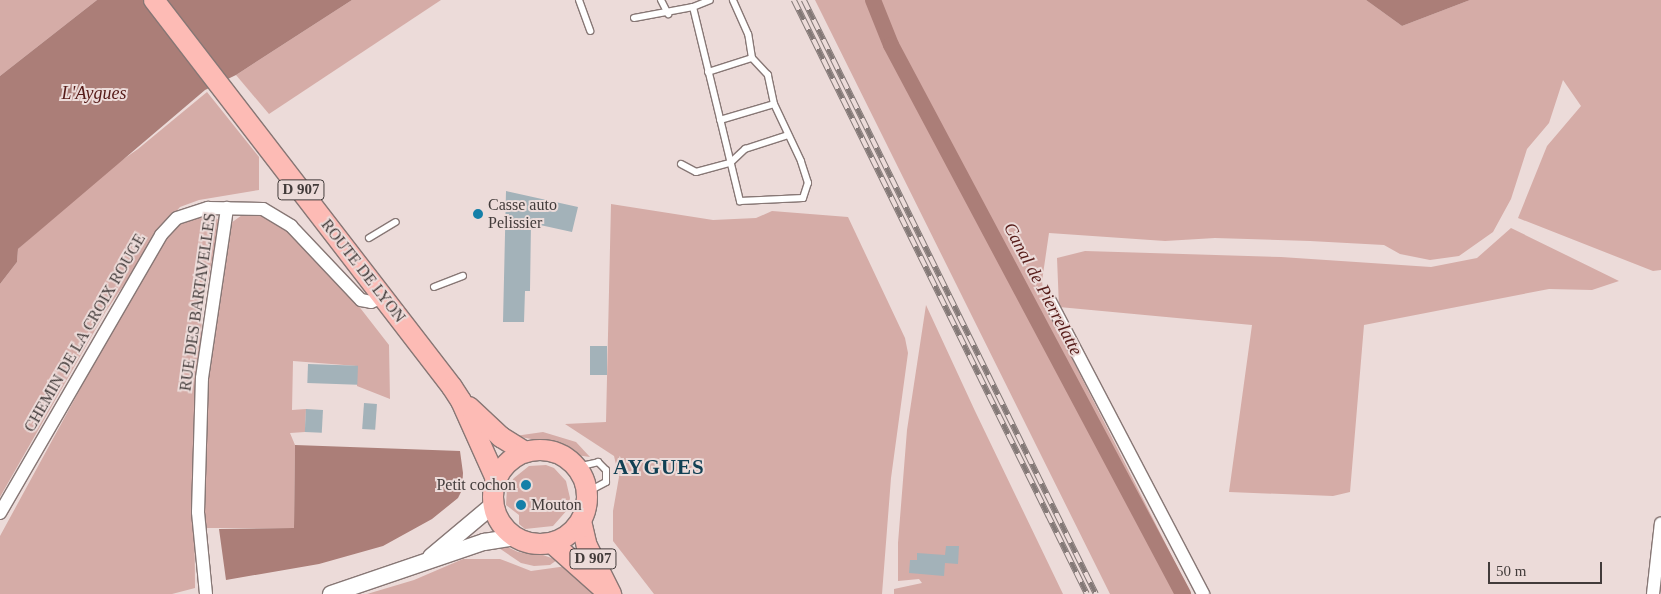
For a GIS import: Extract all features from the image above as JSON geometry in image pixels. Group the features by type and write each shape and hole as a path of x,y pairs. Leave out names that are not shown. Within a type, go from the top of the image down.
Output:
{"main road":[{"name":"ROUTE DE LYON","path":"154,0 461,400 501,437 525,452"},
{"name":"ROUTE DE LYON","path":"461,400 496,479"},
{"path":"525,452 553,452 577,467 587,492 581,521 568,535 552,543 526,543 514,537 497,517 493,505 496,479 504,466 525,452"},
{"name":"D 907","path":"581,521 585,540 610,594"},
{"name":"D 907","path":"552,543 610,594"}],"street":[{"name":"RUE DES BARTAVELLES","path":"206,594 198,512 202,378 227,208 263,210 277,216 361,300 371,302 383,297"},
{"name":"CHEMIN DE LA CROIX ROUGE","path":"0,513 168,226 189,212 227,208"},
{"path":"1050,301 1203,594"},
{"path":"428,560 493,505"},
{"path":"1652,594 1661,523"},
{"path":"331,594 380,580 428,560 484,542 514,537"}],"lane":[{"path":"578,0 590,31"},
{"path":"662,0 668,14"},
{"path":"634,18 668,14 710,0"},
{"path":"693,7 740,201 803,198 808,183 774,104 768,75 752,58 748,34 733,0"},
{"path":"708,72 752,58"},
{"path":"720,120 774,104"},
{"path":"681,164 696,172 730,163 745,149 788,135"},
{"path":"369,238 396,222"},
{"path":"434,286 463,276"}],"shaded area":[{"path":"0,0 97,0 0,76"},
{"path":"352,0 441,0 269,114 236,75"},
{"path":"815,0 1366,0 1402,26 1470,0 1661,0 1661,270 1653,271 1518,218 1547,146 1581,106 1563,80 1549,123 1527,149 1511,199 1493,232 1459,256 1430,260 1400,254 1384,245 1215,238 1165,241 1049,233 1042,281 1045,305 1191,594 1110,594"},
{"path":"207,92 259,157 259,190 199,200 180,207 164,226 106,311 0,497 0,284 17,262 18,249 105,172 138,149"},
{"path":"611,204 713,220 756,218 772,211 848,217 905,338 908,353 891,478 882,594 654,594 613,541 613,511 619,477 614,456 565,424 606,422"},
{"path":"249,210 279,221 347,291 389,345 390,399 357,386 357,366 293,361 292,410 306,409 305,432 290,433 295,445 294,528 205,528 202,444 208,376 231,223"},
{"path":"210,214 220,221 203,305 197,392 194,457 195,588 172,594 0,594 0,536 145,270 169,233 182,221"},
{"path":"1511,228 1619,281 1592,290 1549,289 1364,325 1350,492 1333,496 1229,492 1252,325 1059,307 1057,258 1085,251 1281,257 1431,267 1477,258"},
{"path":"926,305 1063,594 894,594 894,589 922,583 919,579 898,581 898,543 907,430"},
{"path":"543,432 576,442 590,457 576,455 553,443 515,436"},
{"path":"546,465 554,468 566,481 570,498 568,509 553,526 525,529 519,524 519,515 506,505 507,488 514,478 529,466"},
{"path":"503,545 518,552 543,555 557,560 550,565 534,566 521,563 499,548"},
{"path":"463,559 500,559 531,571 567,566 593,594 367,594 414,580"}],"water":[{"name":"L'Aygues","path":"97,0 352,0 236,75 205,90 18,249 17,262 0,284 0,76"},
{"path":"1366,0 1470,0 1402,26"},
{"path":"295,445 460,451 463,473 462,490 458,498 432,519 383,546 319,564 226,580 219,529 294,528"}],"building":[{"path":"506,191 578,207 572,232 531,223 530,291 525,291 524,322 503,322"},
{"path":"590,346 607,346 607,375 590,375"},
{"path":"308,364 358,366 357,385 307,383"},
{"path":"364,403 377,404 375,430 362,429"},
{"path":"306,409 323,410 322,433 305,432"},
{"path":"946,546 959,546 958,564 945,563 944,576 909,573 910,560 917,560 917,553 945,555"}],"waterway":[{"name":"Canal de Pierrelatte","path":"873,0 891,45 1183,594"}],"railway":[{"path":"794,0 1087,594"},
{"path":"804,0 1096,594"}],"place":[{"name":"Casse auto Pelissier","path":"478,214"},
{"name":"Petit cochon","path":"526,485"},
{"name":"Mouton","path":"521,505"}],"district":[{"name":"AYGUES","path":"659,467"}]}
